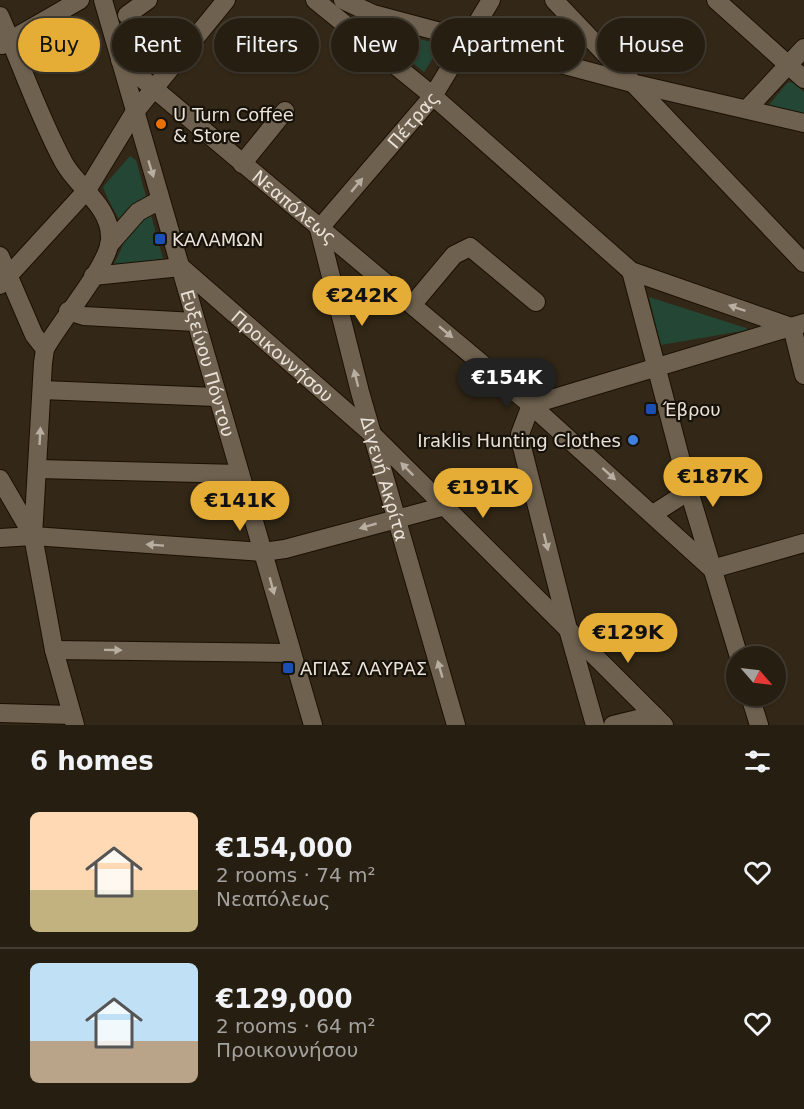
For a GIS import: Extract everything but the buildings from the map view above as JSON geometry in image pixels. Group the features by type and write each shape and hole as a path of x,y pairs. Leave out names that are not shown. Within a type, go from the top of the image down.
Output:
{"street":[{"path":"5,43 80,0"},
{"name":"Ευξείνου Πόντου","path":"103,0 112,32"},
{"path":"127,15 148,0"},
{"path":"4,280 87,190 134,112 226,0"},
{"path":"315,0 433,96 631,271 800,327"},
{"path":"343,0 373,14 431,29"},
{"name":"Πέτρας","path":"480,18 491,0"},
{"path":"554,0 804,263"},
{"path":"716,0 804,79"},
{"path":"0,16 5,43 64,164 101,209 108,226 109,245"},
{"path":"748,108 804,48"},
{"path":"585,70 804,123"},
{"name":"Ευξείνου Πόντου","path":"123,72 312,725"},
{"name":"Νεαπόλεως","path":"134,72 531,405 712,569"},
{"name":"Πέτρας","path":"319,229 433,96 448,72"},
{"path":"242,164 285,111"},
{"path":"0,713 74,720 54,650 33,536 45,349 93,276 109,245 138,212 160,200"},
{"name":"Διγενή Ακρίτα","path":"319,229 372,434 456,725"},
{"path":"413,304 454,255 470,247 536,302"},
{"path":"0,256 4,280 34,335 45,349"},
{"path":"93,276 181,267"},
{"name":"Προικοννήσου","path":"181,267 372,434 659,720"},
{"path":"631,271 689,491 735,646"},
{"path":"68,311 84,316 195,322"},
{"path":"595,725 522,447 520,434 531,405 800,327"},
{"path":"800,327 804,375"},
{"path":"42,390 216,397"},
{"path":"38,469 240,474"},
{"path":"0,479 33,536"},
{"path":"653,514 689,491"},
{"path":"0,538 33,536 262,552 285,549 445,506"},
{"path":"712,569 804,543"},
{"path":"54,650 290,653"},
{"path":"753,706 759,725"},
{"path":"613,725 659,720"}],"green space":[{"path":"419,39 431,42 431,61 424,72 419,68"},
{"path":"792,82 804,92 804,117 769,105 787,83"},
{"path":"130,156 136,160 167,273 110,270 123,245 124,236 123,228 103,187"},
{"path":"649,297 746,328 748,330 661,345"}],"place":[{"name":"U Turn Coffee & Store","path":"161,124"},
{"name":"ΚΑΛΑΜΩΝ","path":"160,239"},
{"name":"Έβρου","path":"651,409"},
{"name":"Iraklis Hunting Clothes","path":"633,440"},
{"name":"ΑΓΙΑΣ ΛΑΥΡΑΣ","path":"288,668"}]}
